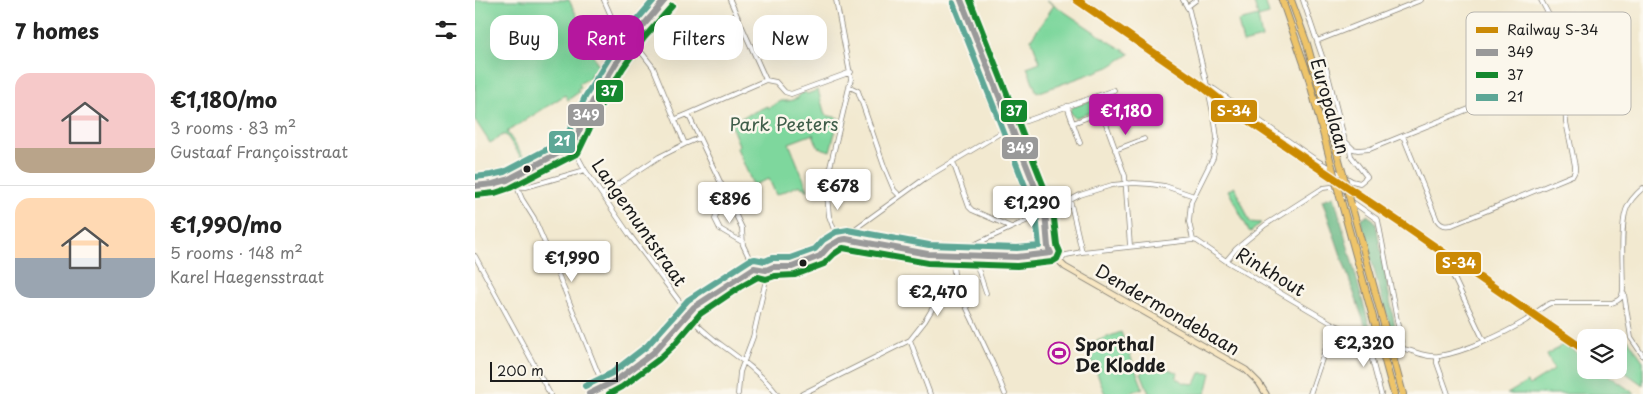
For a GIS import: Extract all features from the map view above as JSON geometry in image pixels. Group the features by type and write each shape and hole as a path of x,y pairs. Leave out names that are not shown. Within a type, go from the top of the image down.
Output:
{"highway":[{"name":"Europalaan","path":"1282,0 1308,76 1394,394"},
{"name":"Europalaan","path":"1291,0 1307,44 1403,394"}],"street":[{"path":"604,0 611,15"},
{"path":"644,26 665,0"},
{"path":"730,0 766,80"},
{"path":"835,0 851,72 850,87 827,184 829,216 839,240"},
{"path":"591,394 617,380 659,348 688,314 711,295 754,268 766,270 773,267 792,267 815,259 828,246 839,240 850,239 919,253 1017,257 1051,253 1048,247 1045,212 961,0"},
{"path":"1059,262 1066,254 1193,240 1189,215 1191,202 1213,158 1217,138 1208,86 1187,7 1183,0"},
{"path":"1187,7 1196,0"},
{"path":"1208,86 1316,160 1352,181 1360,183 1367,177 1351,156 1349,146 1343,136 1327,71 1303,0"},
{"path":"1317,41 1421,0"},
{"path":"1541,0 1547,12"},
{"path":"644,55 653,67 685,144"},
{"path":"493,184 522,172 572,146 593,100 619,60"},
{"path":"676,119 766,80 776,82 785,92 792,93 851,72"},
{"path":"850,87 858,91 884,166 894,190 899,195"},
{"path":"850,239 852,231 899,195 1012,126 1115,90"},
{"path":"1097,96 1125,176 1130,246"},
{"path":"1067,106 1080,143"},
{"path":"1349,146 1358,150 1370,149 1466,110"},
{"path":"1073,123 1102,112"},
{"path":"688,114 742,228 742,242 754,268"},
{"path":"1403,136 1437,220 1439,224 1444,226 1451,225 1573,175 1575,166 1566,115"},
{"path":"603,194 659,157 699,138"},
{"path":"1115,150 1144,139"},
{"name":"Langemuntstraat","path":"572,146 585,170 629,234 688,314 706,332 769,384 777,394"},
{"path":"953,162 969,207 1011,227"},
{"path":"475,186 493,184 525,187 585,170"},
{"path":"509,178 512,184 517,187 534,218 604,388"},
{"path":"965,255 967,248 1090,190 1126,183 1165,186 1193,196"},
{"path":"1226,261 1235,249 1265,225 1323,188 1331,187 1378,220 1401,348"},
{"path":"1390,349 1401,348 1437,357 1484,341 1522,322 1548,304 1560,302 1612,303 1619,300 1623,290 1626,210 1633,198 1643,188"},
{"path":"1070,200 1082,252"},
{"path":"732,206 716,214 715,219 719,229 742,242"},
{"name":"Rinkhout","path":"1193,240 1201,243 1226,261 1334,324 1365,337 1379,338"},
{"name":"Dendermondebaan","path":"1051,253 1059,262 1246,370 1259,383 1266,394"},
{"path":"952,255 955,283 1005,394"},
{"path":"475,256 550,394"},
{"path":"977,256 978,269 986,293"},
{"path":"1451,266 1454,278 1484,341"},
{"path":"738,394 740,372 753,337 761,306 767,275 766,270"},
{"path":"802,394 910,340 925,321 938,299 955,283"},
{"path":"1623,290 1631,338 1643,356"},
{"path":"1311,394 1334,324"},
{"path":"1365,337 1381,394"},
{"path":"910,340 930,394"},
{"path":"1437,357 1437,363 1448,394"}],"green space":[{"path":"475,0 569,0 576,15 568,15 568,60 596,60 599,67 590,75 591,77 579,84 581,87 577,89 579,92 568,100 565,95 507,132 529,165 527,166 506,135 490,143 475,120"},
{"path":"1047,0 1130,54 1109,67 1037,93 1027,67 1040,62 1031,39 1054,5"},
{"path":"1253,0 1265,0 1269,14 1258,17 1262,38 1243,43 1238,21 1258,16"},
{"name":"Park Peeters","path":"818,90 825,115 839,118 830,151 818,147 813,134 789,143 808,190 800,185 776,195 769,179 753,185 737,148 739,145 730,123 767,106 768,108 781,101 798,98 799,95 805,92 807,94"},
{"path":"1094,99 1098,107 1095,111 1075,118 1072,115 1070,111 1073,107"},
{"path":"1235,187 1250,222 1261,223 1251,232 1228,190"},
{"path":"1334,196 1371,331 1368,334 1322,200"},
{"path":"1367,215 1376,224 1397,337 1393,338 1361,223 1361,218"},
{"path":"1121,332 1143,388 1128,394 1105,394 1086,345"},
{"path":"1627,339 1643,361 1643,385 1627,374"},
{"path":"1564,344 1577,353 1577,379 1614,379 1635,394 1507,394 1527,382 1530,385 1554,370 1547,355"},
{"path":"1151,362 1178,373 1176,378 1185,383 1195,384 1200,373 1211,373 1206,394 1147,394 1149,393 1141,373"}],"railway":[{"path":"1072,0 1234,111"}],"rail line":[{"name":"S-34","path":"1077,0 1202,86 1234,111 1577,345"}],"transit line":[{"name":"21","path":"475,177 504,172 565,140 585,97 609,58 630,28 654,0"},
{"name":"349","path":"475,186 507,180 572,146 593,101 616,63 637,33 665,0"},
{"name":"349","path":"589,394 617,380 653,353 694,307 754,268 766,270 773,267 792,267 820,256 828,247 840,240 846,239 928,254 1017,257 1051,253 1048,247 1045,212 961,0"},
{"name":"37","path":"609,394 622,387 658,360 673,346 700,314 740,287 758,277 766,279 775,276 795,275 824,264 843,248 928,263 1017,266 1052,262 1057,259 1060,252 1057,245 1053,210 970,0"},
{"name":"21","path":"585,386 612,373 647,346 688,300 750,260 765,261 772,258 790,258 815,249 823,240 836,232 848,230 929,245 1017,248 1039,246 1036,214 953,3"},
{"name":"37","path":"476,195 495,193 510,188 578,153 601,105 623,68 644,38 672,6"}],"place":[{"name":"Sporthal De Klodde","path":"1059,353"}]}
